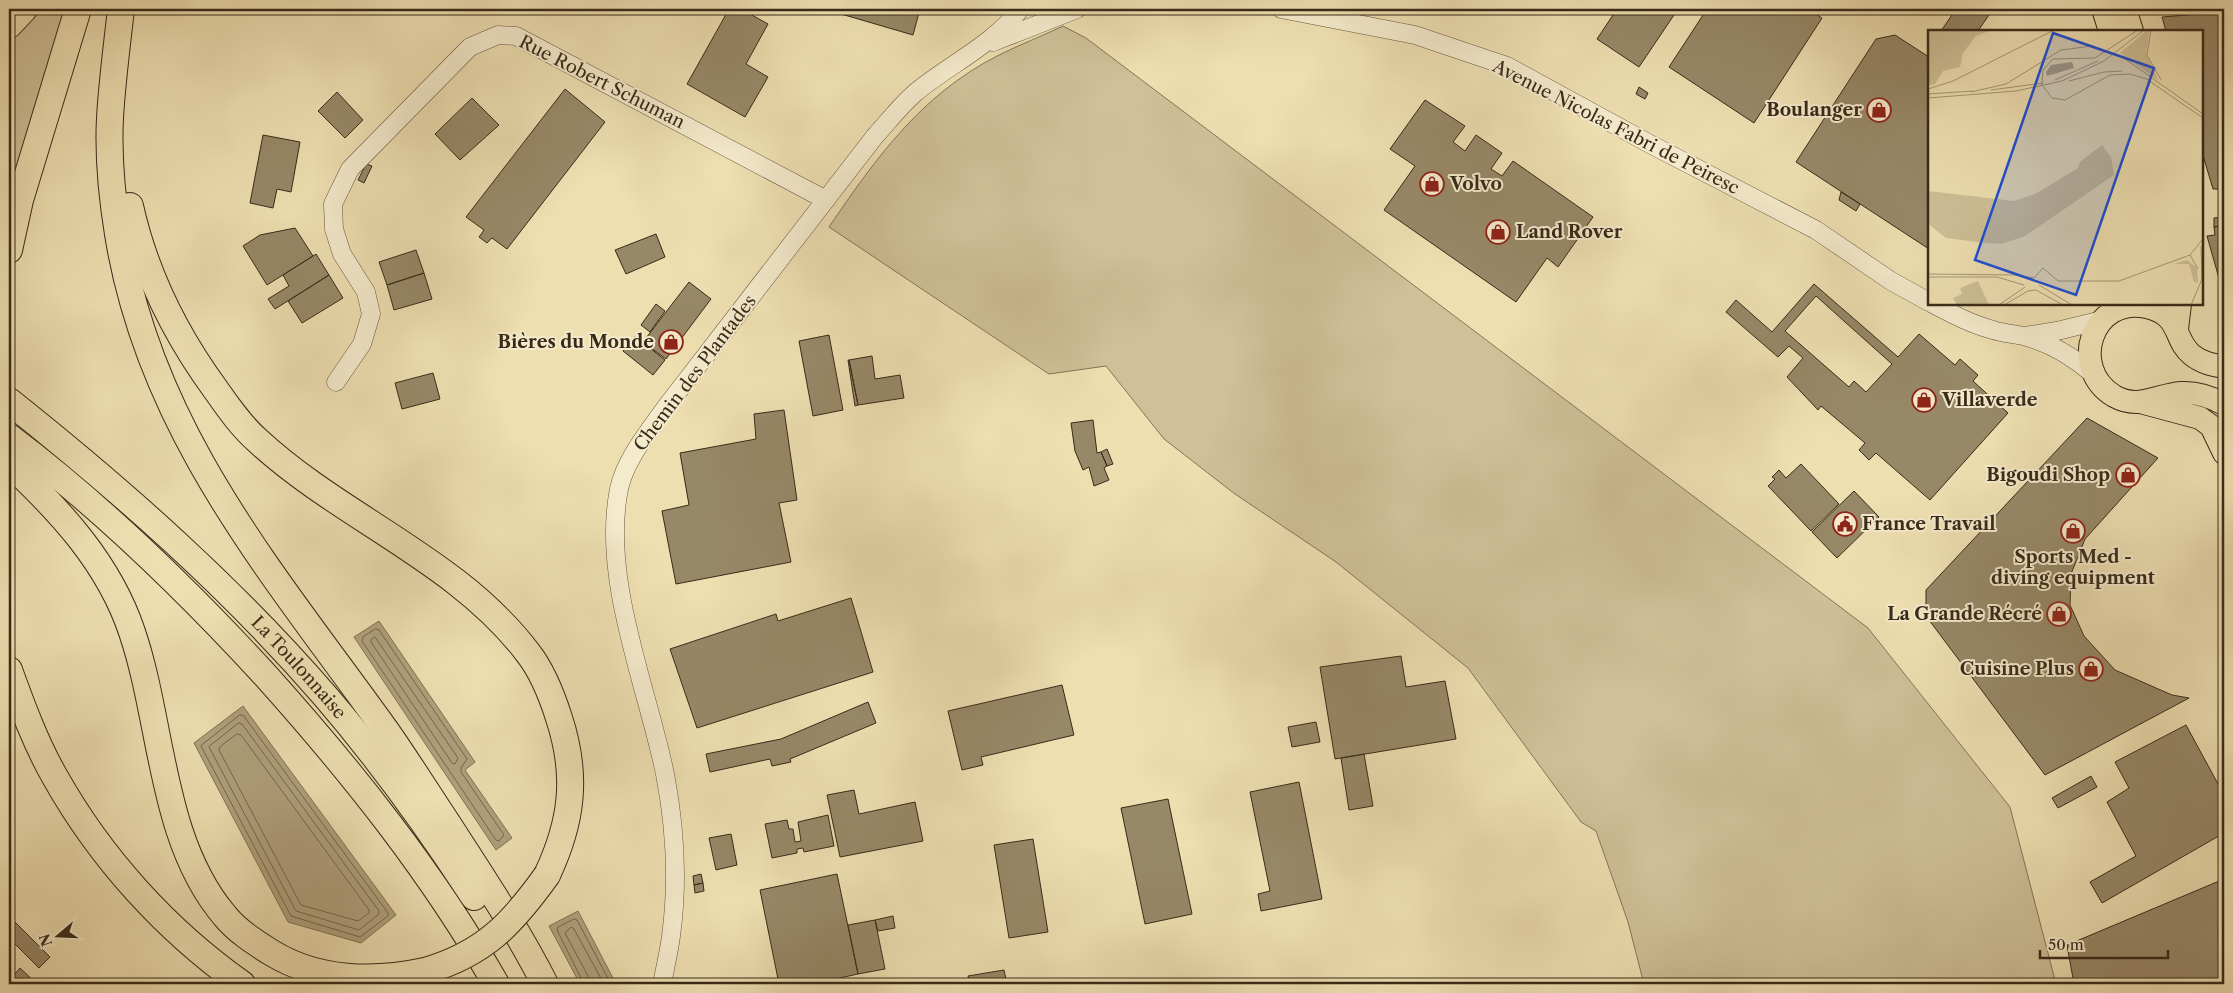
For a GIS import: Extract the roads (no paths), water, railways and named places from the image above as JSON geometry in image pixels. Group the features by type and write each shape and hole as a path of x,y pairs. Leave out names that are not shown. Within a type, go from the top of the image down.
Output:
{"highway":[{"path":"9,25 24,9"},
{"path":"9,250 20,200 78,9"},
{"path":"9,463 49,501 89,549 115,591 132,631 146,681 171,798 185,846 203,886 225,917 255,942 287,962 317,972 349,977 378,978 403,976 443,966 466,956 488,942 509,924 547,876 560,848 569,813 571,781 566,740 551,692 529,654 499,619 466,589 299,474 256,439 219,394 175,329 154,285 137,237 129,199 121,115 121,9"},
{"path":"121,9 110,120 112,171 119,241 130,292 150,359 184,432 228,509 281,589 388,734 495,896 545,984"},
{"name":"La Toulonnaise","path":"9,401 86,463 175,541 255,621 325,697 397,786 466,883 530,984"},
{"name":"La Toulonnaise","path":"9,437 52,470 158,565 233,640 302,716 370,796 431,880 496,984"},
{"path":"9,670 18,697 55,777 101,846 155,910 212,963 242,984"}],"main road":[{"path":"2103,9 2110,30"},
{"path":"2125,9 2132,30"},
{"path":"2224,366 2201,361 2191,354 2183,345 2177,329 2169,318 2159,311 2146,307 2131,305 2112,312 2102,320 2094,332 2090,345 2090,360 2093,374 2103,388 2115,396 2129,401 2152,400 2183,393 2206,396 2224,404"},
{"path":"2177,329 2180,305"},
{"path":"2152,400 2200,418 2211,426 2224,453"}],"street":[{"name":"Avenue Nicolas Fabri de Peiresc","path":"1281,9 1415,36 1507,66 1658,149 1816,230 1891,281 1928,301"},
{"path":"977,49 1071,10"},
{"path":"977,49 1019,12"},
{"name":"Rue Robert Schuman","path":"336,382 362,344 371,314 366,292 342,254 334,229 333,204 350,169 470,47 498,35 516,36 826,200"},
{"name":"Chemin des Plantades","path":"662,984 672,936 675,885 673,834 665,775 624,608 614,540 619,487 636,450 661,414 875,136 914,94 977,49"},
{"path":"1935,305 1961,319 1986,328 2024,336 2077,361 2093,374"},
{"path":"2024,336 2057,331 2102,320"}],"water":[{"path":"379,621 475,762 465,770 512,838 496,850 354,637"},
{"path":"243,706 396,915 361,943 288,922 194,743"},
{"path":"578,911 616,984 580,984 549,926"}],"place":[{"name":"Boulanger","path":"1879,110"},
{"name":"Volvo","path":"1432,184"},
{"name":"Land Rover","path":"1498,232"},
{"name":"Bières du Monde","path":"671,342"},
{"name":"Villaverde","path":"1924,400"},
{"name":"Bigoudi Shop","path":"2128,475"},
{"name":"France Travail","path":"1845,524"},
{"name":"Sports Med - diving equipment","path":"2073,531"},
{"name":"La Grande Récré","path":"2059,614"},
{"name":"Cuisine Plus","path":"2091,669"}]}
